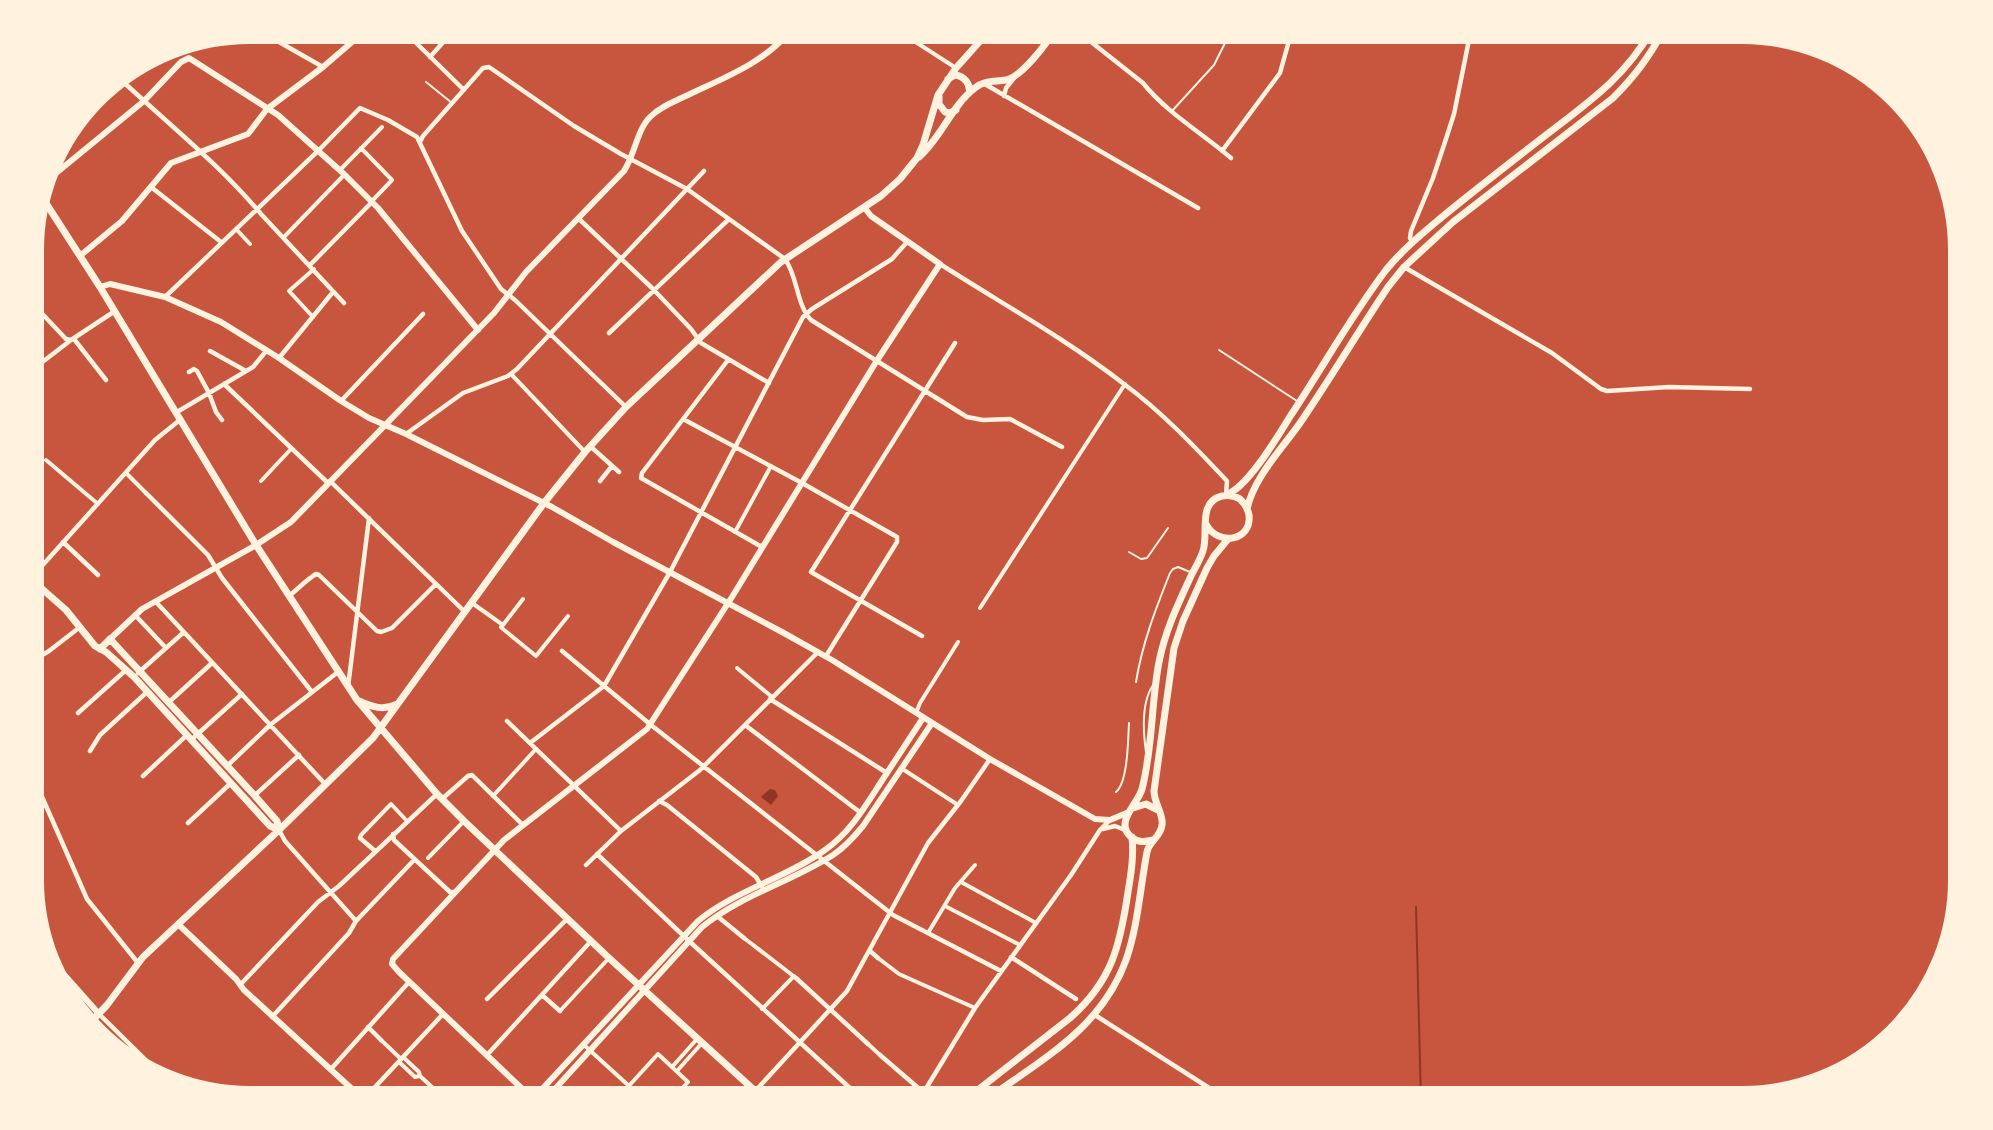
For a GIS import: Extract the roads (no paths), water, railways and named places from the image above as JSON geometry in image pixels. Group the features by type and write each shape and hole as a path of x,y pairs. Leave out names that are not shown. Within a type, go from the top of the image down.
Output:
{"main road":[{"path":"94,1019 138,963 326,785 381,728 544,503 587,449 626,407 785,259 891,188 930,146 969,93 982,83 1007,80 1016,75 1046,40"},
{"path":"977,1090 1080,1000 1099,987 1106,973 1122,931 1133,849 1125,822 1142,788 1156,680 1164,640 1172,617 1204,549 1205,515 1209,505 1234,491 1249,475 1390,266 1465,198 1598,95 1618,77 1646,40"},
{"path":"1247,509 1262,476 1388,287 1404,267 1460,216 1613,98 1649,57 1658,40"},
{"path":"917,158 939,93 956,68 981,41"},
{"path":"948,79 955,75 962,77 969,85 969,93"},
{"path":"939,93 939,104 945,112 951,113 958,108"},
{"path":"46,203 81,255 256,545 357,700 464,821 754,1090"},
{"path":"1206,524 1215,535 1228,539 1234,538 1245,530 1249,517 1247,509 1239,499 1226,495"},
{"path":"1000,1090 1063,1044 1095,1015 1111,991 1125,961 1138,908 1148,849 1163,823 1154,800 1171,657 1183,621 1207,568 1228,539"},
{"path":"40,586 66,610 95,646 126,670 137,674 168,703 227,766 252,799"},
{"path":"100,649 110,639 137,674 147,692 231,783 277,821 279,830"},
{"path":"357,700 380,708 393,706 401,700"},
{"path":"1131,810 1146,804 1158,810"},
{"path":"1129,834 1143,842 1157,837"}],"street":[{"path":"1089,40 1231,158"},
{"path":"1222,151 1280,74 1289,40"},
{"path":"1413,243 1410,231 1433,178 1448,135 1469,40"},
{"path":"281,41 323,67"},
{"path":"81,255 122,221 173,162 249,134 267,109 353,41"},
{"path":"413,41 464,90"},
{"path":"430,57 444,41"},
{"path":"110,639 135,615 285,527 478,330 526,272 624,171 633,160 641,130 650,117 749,66 780,41"},
{"path":"913,41 956,68"},
{"path":"55,174 144,101 181,62 189,58 278,115 319,150 372,202 478,330"},
{"path":"420,142 487,66 574,126 687,189 785,259 790,266 806,314 811,320 967,417 983,420 1010,419 1062,447"},
{"path":"1004,96 1006,88 1016,75"},
{"path":"124,83 202,152 344,303"},
{"path":"982,83 1198,208"},
{"path":"165,297 319,150 359,108 414,134 420,142 462,231 501,289 626,407"},
{"path":"284,237 387,120"},
{"path":"312,317 289,291 392,180 360,148"},
{"path":"406,434 463,393 511,374 704,171"},
{"path":"151,187 221,242"},
{"path":"864,207 871,216 906,242 1125,384 1178,430 1227,481 1226,495"},
{"path":"578,218 655,290 707,348 769,383"},
{"path":"609,333 729,219"},
{"path":"236,229 250,244"},
{"path":"530,743 604,686 670,572 806,314 892,259 906,242"},
{"path":"523,1090 409,982 394,966 393,959 494,850 651,725 876,362 940,264"},
{"path":"1404,267 1552,353 1606,391 1669,387 1750,389"},
{"path":"100,287 110,284 165,297 221,322 267,350 341,401 544,503 826,656 990,759 1095,819 1110,820"},
{"path":"279,358 333,291"},
{"path":"40,311 66,339 72,340 106,380"},
{"path":"40,364 115,311"},
{"path":"341,401 423,315"},
{"path":"922,636 811,572 955,343"},
{"path":"40,569 179,415 209,393 257,364 267,350"},
{"path":"210,351 246,371"},
{"path":"728,360 642,473 641,478 644,482 762,547"},
{"path":"189,372 194,369 197,371 222,420"},
{"path":"511,374 587,449 618,472"},
{"path":"224,384 369,518 465,612"},
{"path":"980,608 1125,384"},
{"path":"683,419 896,535 897,542 826,656"},
{"path":"261,481 291,448"},
{"path":"46,460 98,504"},
{"path":"600,481 612,466"},
{"path":"735,532 771,466"},
{"path":"126,473 208,555 312,692"},
{"path":"348,687 369,518"},
{"path":"63,542 98,575"},
{"path":"289,596 316,574 377,631 385,632 392,628 436,584"},
{"path":"523,599 501,627 536,656 568,616"},
{"path":"156,602 326,785"},
{"path":"472,603 503,625"},
{"path":"135,615 166,648"},
{"path":"40,656 80,627"},
{"path":"137,674 184,632"},
{"path":"916,713 958,642"},
{"path":"562,651 651,725 890,913 1001,971"},
{"path":"586,865 621,831 704,766 818,652"},
{"path":"162,708 212,663"},
{"path":"738,668 771,698 887,773"},
{"path":"78,713 126,670"},
{"path":"220,771 270,725 338,672"},
{"path":"90,751 100,735 147,692"},
{"path":"143,776 189,737 197,734 242,694"},
{"path":"554,1090 686,939 698,921 761,883 818,855 838,839 861,813 923,718"},
{"path":"507,721 621,831"},
{"path":"686,939 717,916 824,860 844,846 863,826 932,723"},
{"path":"745,725 861,813"},
{"path":"493,796 536,749"},
{"path":"252,799 299,755"},
{"path":"756,1090 847,992 928,843 990,759"},
{"path":"901,768 958,805"},
{"path":"240,985 318,902 407,821 471,774 523,825"},
{"path":"188,823 231,783"},
{"path":"40,794 87,899 138,963"},
{"path":"659,801 667,805 754,876 761,883 761,891"},
{"path":"375,851 360,836 391,804 407,821"},
{"path":"40,807 45,805"},
{"path":"925,1090 975,1008 1098,832 1110,820 1131,810"},
{"path":"428,858 464,821"},
{"path":"1098,832 1110,826 1119,827 1129,834"},
{"path":"279,830 285,841 357,921"},
{"path":"393,834 394,840 414,860 450,892 454,892"},
{"path":"597,854 686,939 852,1090"},
{"path":"272,1017 414,860"},
{"path":"928,933 955,888 975,865"},
{"path":"961,882 1036,923"},
{"path":"945,906 1020,945"},
{"path":"717,916 795,977 920,1090"},
{"path":"487,999 567,919"},
{"path":"178,924 272,1017 353,1090"},
{"path":"487,1055 591,941"},
{"path":"870,951 899,974 975,1008"},
{"path":"1011,957 1080,1000"},
{"path":"542,995 560,1011 609,958"},
{"path":"64,975 149,1063"},
{"path":"762,1009 795,977"},
{"path":"331,1069 409,982"},
{"path":"542,1090 584,1044 642,988"},
{"path":"373,1090 443,1014"},
{"path":"1095,1015 1211,1089"},
{"path":"368,1028 401,1059 415,1077 420,1076 435,1090"},
{"path":"672,1067 700,1041"},
{"path":"677,1071 700,1041"},
{"path":"584,1044 629,1086"},
{"path":"626,1090 657,1054 688,1082 681,1090"}],"lane":[{"path":"1172,111 1214,65 1226,41"},
{"path":"426,82 452,103"},
{"path":"1219,350 1299,403"},
{"path":"1129,552 1141,559 1148,558 1168,528"},
{"path":"1136,682 1140,658 1154,613 1172,571 1180,568 1193,573"},
{"path":"1116,792 1121,788 1124,778 1129,723"}],"waterway":[{"path":"1416,907 1421,1089"}]}
